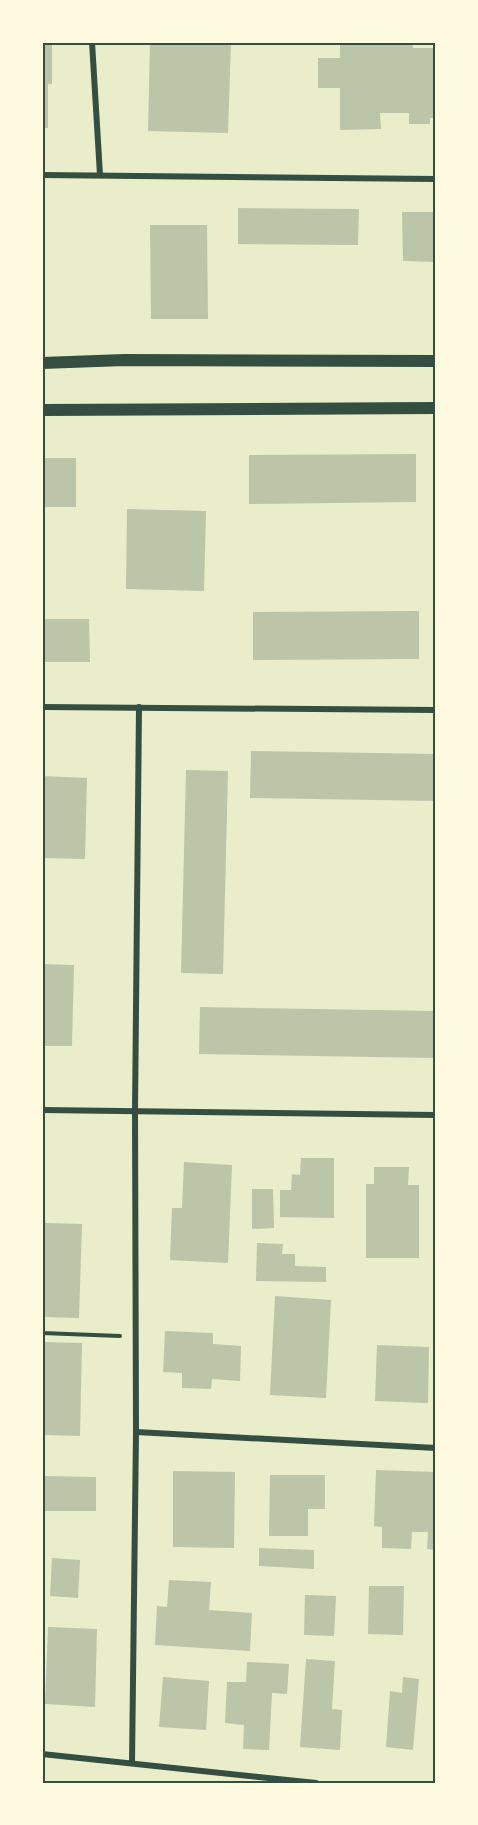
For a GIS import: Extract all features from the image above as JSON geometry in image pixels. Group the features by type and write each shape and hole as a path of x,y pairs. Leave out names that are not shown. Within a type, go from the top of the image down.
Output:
{"main road":[{"path":"42,363 124,360 436,361"},
{"path":"42,410 436,408"}],"street":[{"path":"92,42 100,175"},
{"path":"42,174 436,179"},
{"path":"42,707 436,710"},
{"path":"132,1762 136,1432 135,1111 139,707"},
{"path":"42,1110 436,1116"},
{"path":"136,1432 436,1448"},
{"path":"42,1754 316,1783"}],"path":[{"path":"42,1333 136,1337"}],"building":[{"path":"42,42 52,42 52,84 48,84 48,128 42,128"},
{"path":"150,42 231,42 228,133 148,131"},
{"path":"340,42 413,42 413,48 436,48 436,118 430,118 430,124 409,124 409,113 380,113 381,129 340,130 340,88 318,88 318,58 340,58"},
{"path":"238,208 359,209 358,245 238,244"},
{"path":"402,212 436,212 436,262 403,261"},
{"path":"150,225 207,225 208,319 151,319"},
{"path":"416,454 416,502 249,504 249,455"},
{"path":"42,458 76,458 76,507 42,507"},
{"path":"127,509 206,511 204,591 126,589"},
{"path":"419,611 419,659 253,660 253,612"},
{"path":"42,619 89,619 90,662 42,662"},
{"path":"251,751 436,754 436,801 250,798"},
{"path":"186,770 228,771 223,974 181,973"},
{"path":"42,776 87,778 85,859 42,858"},
{"path":"42,964 74,965 72,1046 42,1046"},
{"path":"200,1007 436,1011 436,1058 199,1054"},
{"path":"301,1158 334,1158 334,1218 280,1217 280,1190 291,1190 292,1174 300,1175"},
{"path":"184,1162 232,1165 228,1263 170,1260 172,1208 182,1208"},
{"path":"374,1167 409,1167 408,1185 419,1185 419,1258 366,1258 366,1184 374,1184"},
{"path":"252,1189 273,1189 274,1228 252,1229"},
{"path":"42,1215 46,1223 82,1224 79,1318 42,1317"},
{"path":"257,1243 283,1244 282,1254 295,1254 295,1266 326,1267 326,1282 256,1281"},
{"path":"275,1296 331,1300 326,1398 270,1395"},
{"path":"165,1331 213,1333 213,1344 241,1346 240,1381 212,1379 211,1389 182,1388 182,1373 163,1372"},
{"path":"42,1342 82,1343 80,1436 42,1435"},
{"path":"377,1345 429,1347 428,1403 375,1401"},
{"path":"376,1470 436,1472 436,1550 427,1549 428,1532 412,1532 411,1549 382,1548 382,1527 374,1526"},
{"path":"173,1471 235,1472 234,1548 173,1547"},
{"path":"270,1475 325,1475 325,1509 308,1509 308,1536 269,1536"},
{"path":"42,1476 96,1477 96,1511 42,1511"},
{"path":"259,1548 314,1550 314,1569 259,1566"},
{"path":"52,1558 80,1560 78,1598 50,1596"},
{"path":"169,1580 211,1582 209,1610 252,1613 250,1651 155,1645 157,1606 167,1607"},
{"path":"369,1586 404,1586 403,1635 368,1634"},
{"path":"305,1595 336,1596 334,1636 304,1635"},
{"path":"48,1627 97,1629 95,1707 45,1704"},
{"path":"306,1659 335,1661 332,1709 342,1710 340,1750 300,1747"},
{"path":"247,1662 289,1664 287,1694 272,1693 269,1750 243,1749 244,1725 225,1723 227,1682 246,1682"},
{"path":"163,1677 209,1681 206,1730 159,1727"},
{"path":"403,1677 419,1679 413,1750 386,1747 390,1691 402,1693"}]}
